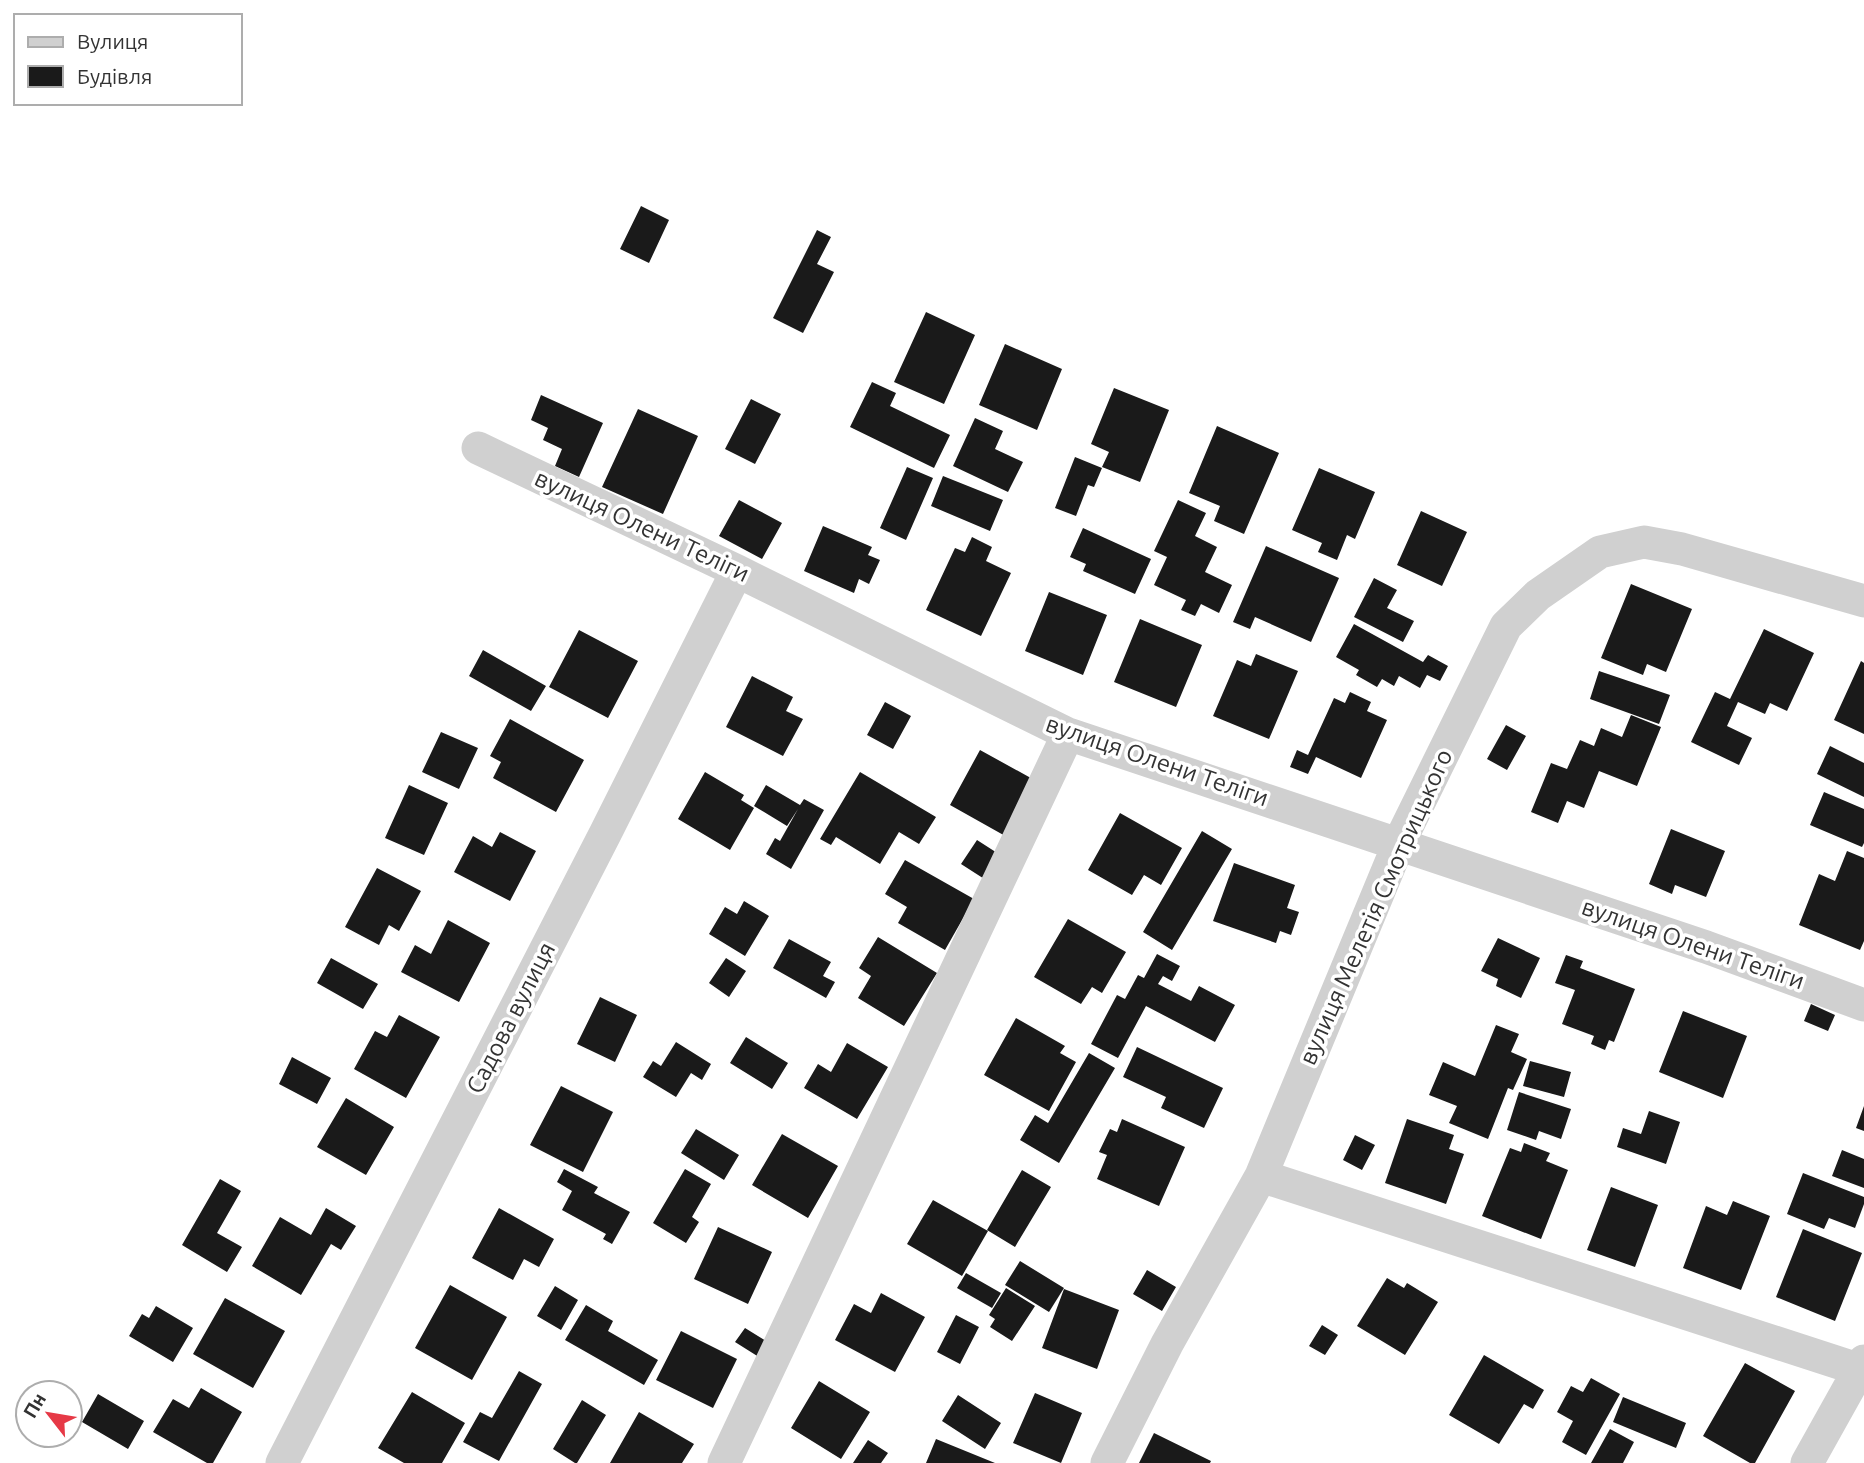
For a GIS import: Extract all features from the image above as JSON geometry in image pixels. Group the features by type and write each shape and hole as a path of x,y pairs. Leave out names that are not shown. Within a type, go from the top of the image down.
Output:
{"street":[{"name":"вулиця Олени Теліги","path":"478,448 737,570 1068,734 1706,947 1864,1005"},
{"name":"вулиця Мелетія Смотрицького","path":"1107,1463 1167,1344 1261,1177 1398,844 1506,626 1538,595 1600,552 1644,541 1682,549 1864,601"},
{"name":"Садова вулиця","path":"282,1463 580,883 737,570"},
{"path":"724,1463 1068,734"},
{"path":"1261,1177 1863,1368 1807,1463"}],"building":[{"path":"641,206 669,220 649,263 620,249"},
{"path":"817,230 831,237 817,264 834,272 803,333 773,318"},
{"path":"926,312 975,335 944,404 894,382"},
{"path":"1005,344 1062,369 1037,430 979,405"},
{"path":"872,382 896,393 890,406 950,435 934,468 850,427"},
{"path":"1114,388 1169,410 1140,482 1102,467 1109,452 1091,444"},
{"path":"541,395 603,423 579,477 555,466 562,449 543,440 548,428 531,420"},
{"path":"751,399 781,414 755,464 725,449"},
{"path":"638,409 698,436 663,514 602,487"},
{"path":"975,418 1003,431 995,449 1023,462 1008,492 953,466"},
{"path":"1217,426 1279,453 1244,534 1214,521 1220,506 1189,493"},
{"path":"1075,457 1102,468 1094,487 1088,485 1076,516 1055,508"},
{"path":"907,467 933,478 906,540 880,528"},
{"path":"1319,468 1375,492 1355,539 1347,535 1337,560 1318,552 1322,543 1292,530"},
{"path":"943,476 1003,500 990,531 931,506"},
{"path":"739,500 782,523 762,559 719,536"},
{"path":"1178,500 1206,513 1195,536 1217,547 1205,572 1232,585 1219,613 1201,604 1195,616 1181,610 1186,600 1154,585 1167,557 1154,551"},
{"path":"1421,511 1467,532 1442,586 1397,565"},
{"path":"823,526 872,547 868,555 880,560 869,584 859,579 854,593 804,571"},
{"path":"1083,528 1151,559 1135,594 1083,571 1086,564 1070,557"},
{"path":"972,537 992,547 986,561 1011,573 981,636 926,610 955,548 965,552"},
{"path":"1266,546 1339,578 1311,642 1255,617 1250,629 1233,622"},
{"path":"1374,578 1397,590 1387,608 1414,621 1403,642 1354,617"},
{"path":"1631,584 1692,609 1666,672 1647,664 1643,675 1601,658"},
{"path":"1049,592 1107,615 1083,675 1025,651"},
{"path":"1140,619 1202,645 1176,707 1114,682"},
{"path":"1354,624 1423,662 1428,655 1448,666 1440,681 1427,675 1420,688 1399,676 1394,686 1382,679 1377,687 1356,675 1359,670 1336,657"},
{"path":"1764,629 1814,653 1787,711 1770,703 1765,714 1738,702 1727,726 1752,738 1739,765 1691,742 1715,692 1730,699"},
{"path":"579,630 638,661 608,718 549,687"},
{"path":"483,650 546,686 531,711 469,676"},
{"path":"1256,654 1298,671 1269,739 1213,716 1237,660 1251,666"},
{"path":"1861,661 1864,663 1864,734 1834,720"},
{"path":"1599,671 1670,695 1659,724 1590,699"},
{"path":"752,676 793,697 786,711 803,719 783,756 726,727"},
{"path":"1350,692 1371,702 1367,711 1387,720 1361,778 1316,757 1308,774 1290,767 1297,750 1308,755 1334,698 1345,703"},
{"path":"885,702 911,716 893,749 867,735"},
{"path":"1631,715 1661,727 1637,786 1599,771 1584,808 1567,801 1558,823 1531,812 1551,763 1567,769 1580,740 1594,746 1601,728 1622,737"},
{"path":"510,719 584,760 556,812 493,778 501,762 490,756"},
{"path":"1506,725 1526,736 1507,770 1487,759"},
{"path":"441,732 478,748 459,789 422,772"},
{"path":"1830,746 1864,763 1864,797 1817,774"},
{"path":"980,750 1038,782 1007,837 950,805"},
{"path":"705,772 744,795 741,800 754,808 730,850 678,819"},
{"path":"860,772 936,817 919,844 899,832 880,864 836,837 831,845 820,839"},
{"path":"409,785 448,803 424,855 385,838"},
{"path":"766,785 800,805 804,799 824,810 791,869 766,854 775,838 780,841 798,809 787,826 754,806"},
{"path":"1824,792 1864,809 1862,847 1810,825"},
{"path":"1120,813 1182,848 1161,885 1144,875 1132,895 1088,870"},
{"path":"1671,829 1725,851 1706,897 1675,885 1672,894 1649,884"},
{"path":"1202,831 1232,849 1172,950 1143,932"},
{"path":"500,832 536,851 510,901 454,872 473,836 492,847"},
{"path":"977,840 1005,858 989,882 961,864"},
{"path":"1847,851 1864,858 1864,941 1860,950 1799,925 1819,874 1835,881"},
{"path":"905,860 974,899 945,950 898,923 907,907 885,894"},
{"path":"1234,863 1295,885 1287,908 1299,912 1291,935 1280,931 1276,943 1213,921"},
{"path":"377,868 421,891 399,931 389,925 379,945 345,927"},
{"path":"744,901 769,916 745,956 709,934 725,907 737,914"},
{"path":"1068,919 1126,952 1102,993 1092,987 1081,1004 1034,977"},
{"path":"448,920 490,943 459,1002 401,972 415,945 431,954"},
{"path":"878,937 937,973 904,1026 858,998 871,976 859,968"},
{"path":"1498,938 1540,958 1521,998 1496,986 1498,979 1481,971"},
{"path":"789,939 831,962 823,976 835,982 826,998 773,968"},
{"path":"1157,954 1180,966 1172,981 1163,976 1158,984 1191,1001 1199,986 1235,1005 1215,1042 1146,1006 1118,1058 1091,1044 1117,995 1125,999 1138,975 1144,978"},
{"path":"1566,955 1583,961 1580,968 1635,989 1614,1042 1609,1040 1605,1050 1591,1044 1594,1036 1562,1024 1575,990 1555,983"},
{"path":"331,958 378,984 363,1009 317,983"},
{"path":"726,958 746,971 729,997 709,983"},
{"path":"600,997 637,1015 615,1062 577,1044"},
{"path":"1811,1004 1835,1015 1828,1031 1804,1021"},
{"path":"1683,1011 1747,1036 1723,1098 1659,1072"},
{"path":"399,1015 440,1037 406,1098 354,1069 375,1031 387,1037"},
{"path":"1016,1018 1065,1046 1060,1053 1076,1062 1049,1111 984,1075"},
{"path":"1496,1025 1519,1034 1511,1052 1527,1059 1513,1090 1508,1088 1488,1139 1449,1123 1457,1106 1429,1095 1443,1062 1475,1076"},
{"path":"746,1037 788,1063 772,1089 730,1063"},
{"path":"676,1042 711,1064 702,1080 691,1073 676,1097 643,1077 653,1061 661,1066"},
{"path":"847,1043 888,1067 857,1119 804,1088 818,1064 831,1072"},
{"path":"1137,1047 1223,1088 1204,1128 1161,1108 1166,1097 1123,1077"},
{"path":"1089,1053 1115,1068 1059,1163 1020,1140 1035,1115 1048,1123"},
{"path":"292,1057 331,1078 317,1104 279,1084"},
{"path":"1530,1061 1571,1072 1564,1097 1523,1086"},
{"path":"561,1086 613,1112 583,1172 530,1145"},
{"path":"1519,1092 1571,1109 1561,1139 1539,1131 1536,1140 1507,1130"},
{"path":"346,1098 394,1127 366,1175 317,1147"},
{"path":"1864,1106 1864,1131 1856,1128"},
{"path":"1649,1111 1680,1122 1666,1164 1617,1147 1623,1128 1641,1134"},
{"path":"1122,1119 1185,1147 1159,1206 1097,1179 1107,1155 1099,1152 1110,1129 1117,1132"},
{"path":"1407,1119 1454,1135 1449,1149 1464,1154 1446,1204 1385,1183"},
{"path":"696,1129 739,1155 724,1180 681,1153"},
{"path":"782,1134 838,1166 808,1218 752,1185"},
{"path":"1355,1135 1375,1145 1362,1170 1343,1160"},
{"path":"1524,1143 1550,1153 1546,1161 1568,1170 1541,1239 1482,1216 1510,1148 1521,1152"},
{"path":"1842,1150 1864,1159 1864,1188 1832,1176"},
{"path":"564,1169 598,1187 594,1193 630,1212 612,1244 603,1239 606,1234 562,1210 572,1191 557,1182"},
{"path":"685,1169 711,1184 692,1217 699,1222 686,1243 653,1223"},
{"path":"1022,1170 1051,1187 1015,1247 987,1230"},
{"path":"1803,1173 1864,1197 1855,1228 1829,1218 1824,1229 1787,1214"},
{"path":"220,1179 241,1191 217,1233 242,1247 227,1272 182,1245"},
{"path":"1611,1187 1658,1205 1635,1267 1587,1250"},
{"path":"933,1200 988,1231 962,1276 907,1244"},
{"path":"1733,1201 1770,1216 1741,1290 1683,1268 1706,1206 1727,1215"},
{"path":"326,1208 356,1226 341,1250 331,1244 301,1295 252,1266 280,1217 311,1235"},
{"path":"499,1208 554,1239 539,1267 524,1259 513,1280 472,1258"},
{"path":"718,1227 772,1252 748,1304 694,1279"},
{"path":"1803,1229 1862,1253 1835,1321 1776,1297"},
{"path":"1020,1261 1064,1288 1049,1312 1005,1285"},
{"path":"1147,1270 1176,1287 1162,1311 1133,1294"},
{"path":"966,1273 1001,1293 992,1308 957,1288"},
{"path":"1387,1278 1404,1288 1407,1283 1438,1302 1405,1355 1357,1326"},
{"path":"450,1285 507,1317 472,1380 415,1348"},
{"path":"555,1286 578,1300 561,1330 537,1316"},
{"path":"1006,1288 1035,1306 1012,1341 990,1327 995,1319 989,1315"},
{"path":"1064,1289 1119,1310 1097,1369 1042,1348"},
{"path":"881,1293 925,1317 895,1372 835,1340 854,1304 871,1313"},
{"path":"225,1298 285,1331 253,1388 193,1354"},
{"path":"586,1305 613,1321 608,1331 658,1360 644,1385 565,1340"},
{"path":"156,1306 193,1328 173,1362 129,1336 142,1314 149,1318"},
{"path":"956,1315 979,1327 960,1364 937,1352"},
{"path":"1322,1325 1338,1335 1325,1355 1309,1346"},
{"path":"745,1328 771,1344 762,1359 735,1342"},
{"path":"681,1331 737,1359 713,1408 656,1380"},
{"path":"1484,1355 1544,1390 1533,1409 1524,1404 1499,1444 1449,1415"},
{"path":"1745,1363 1795,1391 1755,1463 1750,1463 1703,1436"},
{"path":"519,1371 542,1384 499,1461 463,1442 480,1412 492,1418"},
{"path":"1591,1378 1620,1394 1586,1455 1562,1442 1573,1421 1557,1412 1571,1386 1583,1392"},
{"path":"819,1381 870,1412 841,1459 791,1428"},
{"path":"201,1388 242,1412 213,1463 207,1463 153,1432 173,1399 189,1408"},
{"path":"412,1392 465,1423 442,1463 404,1463 378,1448"},
{"path":"1035,1393 1082,1413 1061,1463 1013,1443"},
{"path":"98,1394 144,1421 128,1449 84,1423"},
{"path":"958,1395 1001,1423 985,1449 942,1421"},
{"path":"1623,1397 1686,1423 1676,1448 1613,1422"},
{"path":"582,1400 606,1415 575,1463 553,1449"},
{"path":"639,1412 694,1444 682,1463 610,1463"},
{"path":"1610,1429 1634,1442 1623,1463 1591,1463"},
{"path":"1154,1433 1211,1461 1210,1463 1139,1463"},
{"path":"936,1439 995,1463 926,1463"},
{"path":"868,1440 888,1453 881,1463 853,1463"}]}
